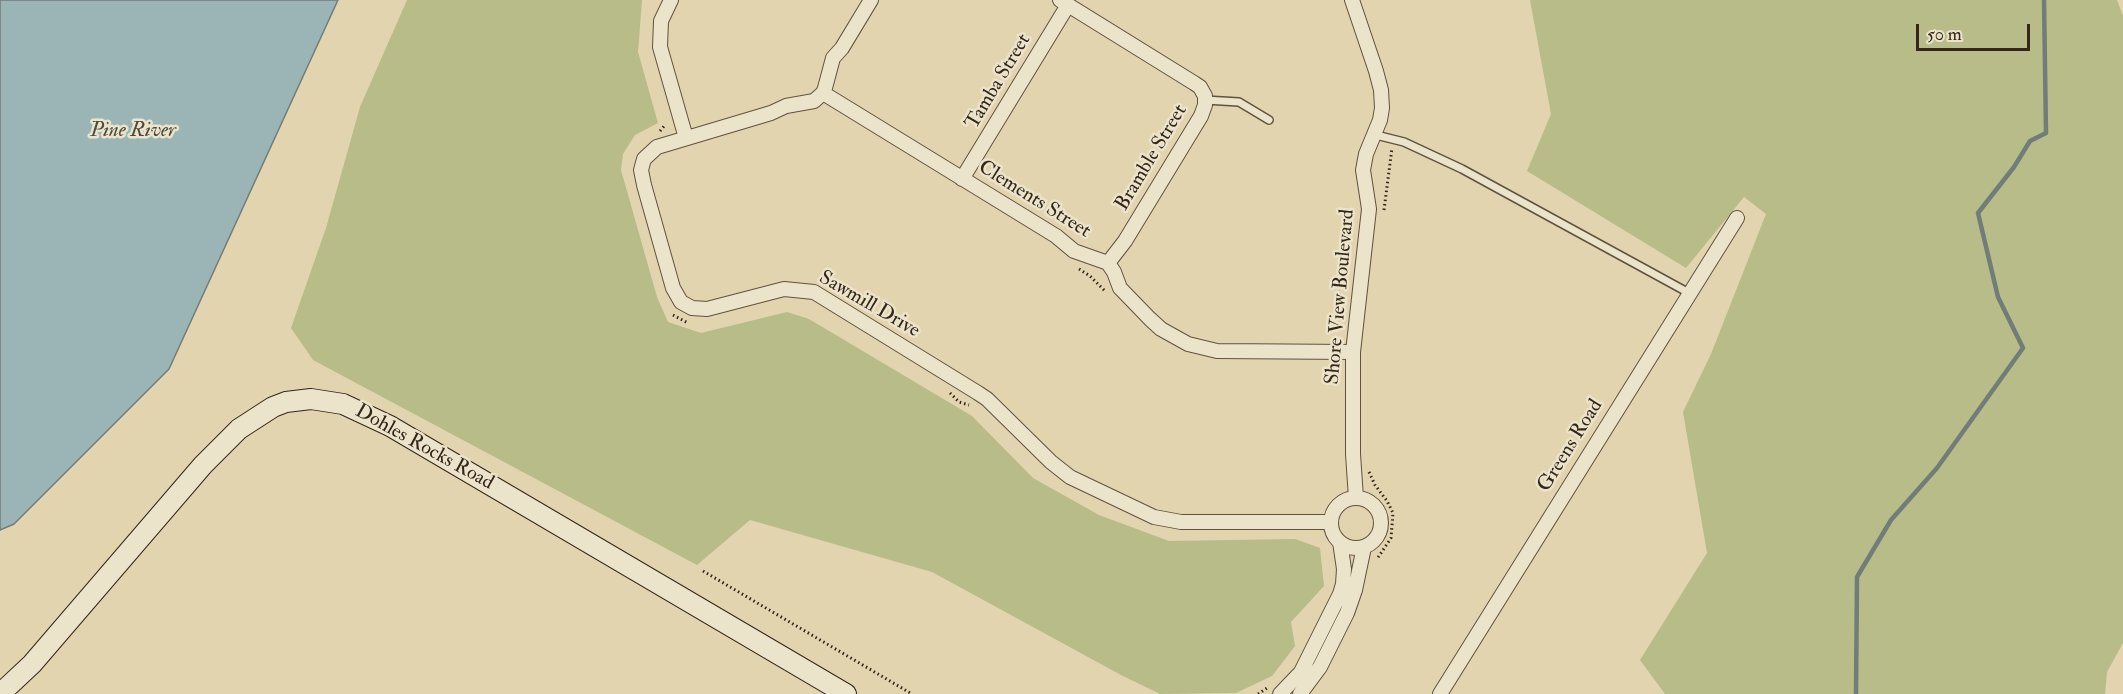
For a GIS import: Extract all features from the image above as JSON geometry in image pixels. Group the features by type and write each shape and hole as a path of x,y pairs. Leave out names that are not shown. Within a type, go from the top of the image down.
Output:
{"street":[{"path":"670,0 661,21 660,48 686,138"},
{"path":"823,93 833,58 842,48 871,0"},
{"name":"Shore View Boulevard","path":"1352,0 1381,90 1382,108 1376,135 1363,164 1369,209 1353,352 1353,454 1356,498"},
{"name":"Bramble Street","path":"1064,3 1194,83 1203,91 1205,100 1201,116 1125,241 1108,263"},
{"name":"Tamba Street","path":"962,179 1064,3"},
{"name":"Sawmill Drive","path":"823,93 809,103 792,105 653,149 644,159 641,171 644,185 676,295 685,306 699,310 707,309 784,289 814,292 987,399 1060,471 1154,518 1181,522 1331,522"},
{"name":"Clements Street","path":"823,93 1056,236 1081,254 1108,263"},
{"name":"Greens Road","path":"1440,694 1737,218"},
{"path":"1108,263 1120,288 1150,319 1161,329 1188,344 1217,351 1353,352"},
{"name":"Dohles Rocks Road","path":"0,694 32,664 203,465 238,429 273,407 286,402 311,399 343,404 390,426 846,694"},
{"path":"1280,694 1301,672 1340,594 1344,564 1340,542 1332,530 1331,522 1336,508 1356,498 1371,503 1376,508 1381,523 1377,537 1365,547 1351,548 1340,542"},
{"path":"1300,694 1320,667 1349,607 1365,547"}],"lane":[{"name":"Bramble Street","path":"1205,100 1239,102 1269,120"},
{"path":"1376,135 1404,142 1462,169 1689,292"}],"path":[{"path":"656,133 665,125"},
{"path":"1074,265 1090,276 1105,291"},
{"path":"668,309 676,318 692,324"},
{"path":"1325,365 1335,371 1338,381 1343,381"},
{"path":"946,389 959,402 975,407"},
{"path":"1368,465 1375,485 1390,507 1394,522 1391,538 1374,563"},
{"path":"703,571 912,694"}],"green space":[{"path":"407,0 642,0 638,52 658,123 635,135 623,154 621,170 657,297 668,322 701,333 787,312 809,319 972,416 1033,478 1099,515 1169,541 1295,539 1320,548 1324,586 1291,622 1295,646 1272,676 1236,693 1160,694 932,572 750,520 697,565 313,360 291,328 326,228 360,107"},
{"path":"1530,0 2117,0 2123,16 2123,643 2107,672 2105,694 1665,694 1640,660 1707,553 1683,412 1711,354 1766,214 1744,197 1686,268 1527,171 1551,114"}],"water":[{"name":"Pine River","path":"0,0 338,0 169,369 14,524 0,530"}],"waterway":[{"path":"1856,694 1857,577 1891,520 1937,468 2023,348 1998,297 1978,213 2014,167 2030,141 2046,133 2044,0"}]}
